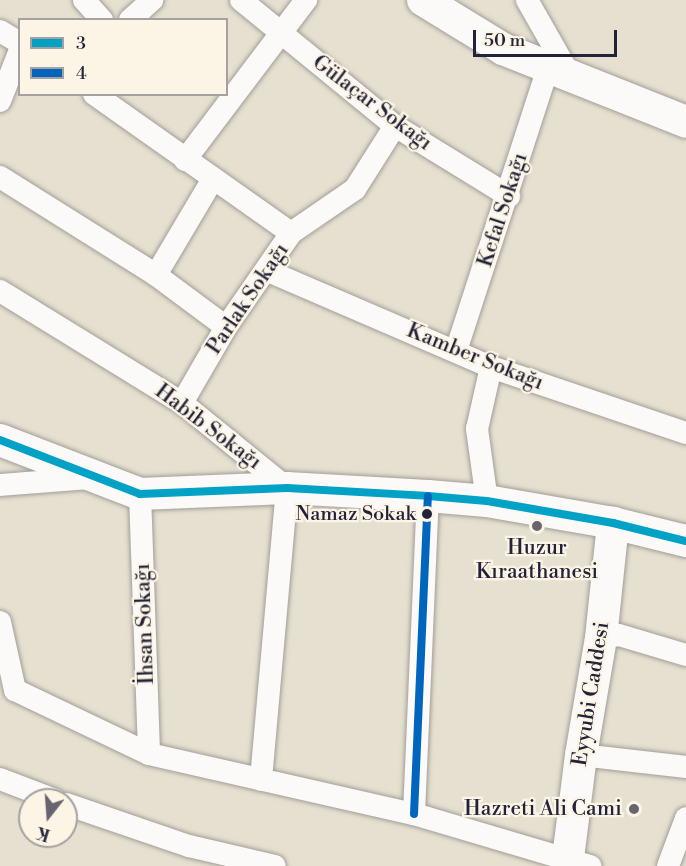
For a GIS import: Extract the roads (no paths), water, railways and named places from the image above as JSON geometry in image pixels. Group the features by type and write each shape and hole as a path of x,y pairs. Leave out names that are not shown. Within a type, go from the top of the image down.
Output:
{"street":[{"path":"84,0 100,18"},
{"path":"132,18 152,0"},
{"name":"Gülaçar Sokağı","path":"241,0 395,126 509,196"},
{"path":"185,160 279,32 306,0"},
{"path":"423,0 503,49 686,122"},
{"path":"527,0 559,72"},
{"path":"0,31 18,42"},
{"path":"0,101 18,55"},
{"name":"Kefal Sokağı","path":"456,351 509,196 559,72"},
{"path":"97,96 291,233"},
{"name":"Parlak Sokağı","path":"182,402 226,327 268,271 291,233 355,189 395,126"},
{"path":"0,177 156,275 226,327"},
{"path":"156,275 213,179"},
{"name":"Kamber Sokağı","path":"268,271 491,367 686,433"},
{"name":"Habib Sokağı","path":"0,291 182,402 287,488"},
{"path":"487,501 477,429 491,367"},
{"path":"0,440 90,478 140,494 287,488 487,501 613,523 686,541"},
{"path":"0,484 90,478"},
{"path":"261,780 287,488"},
{"name":"İhsan Sokağı","path":"140,494 149,754"},
{"path":"414,814 428,496"},
{"name":"Eyyubi Caddesi","path":"575,863 581,755 601,639 613,523"},
{"path":"0,622 7,692 149,754 414,814 575,863"},
{"path":"601,639 619,635 686,655"},
{"path":"581,755 686,767"},
{"path":"0,778 25,788"},
{"path":"78,808 189,846 275,866"},
{"path":"668,866 686,818"}],"place":[{"name":"Namaz Sokak","path":"427,514"},
{"name":"Huzur Kıraathanesi","path":"537,526"},
{"name":"Hazreti Ali Cami","path":"634,809"}]}
